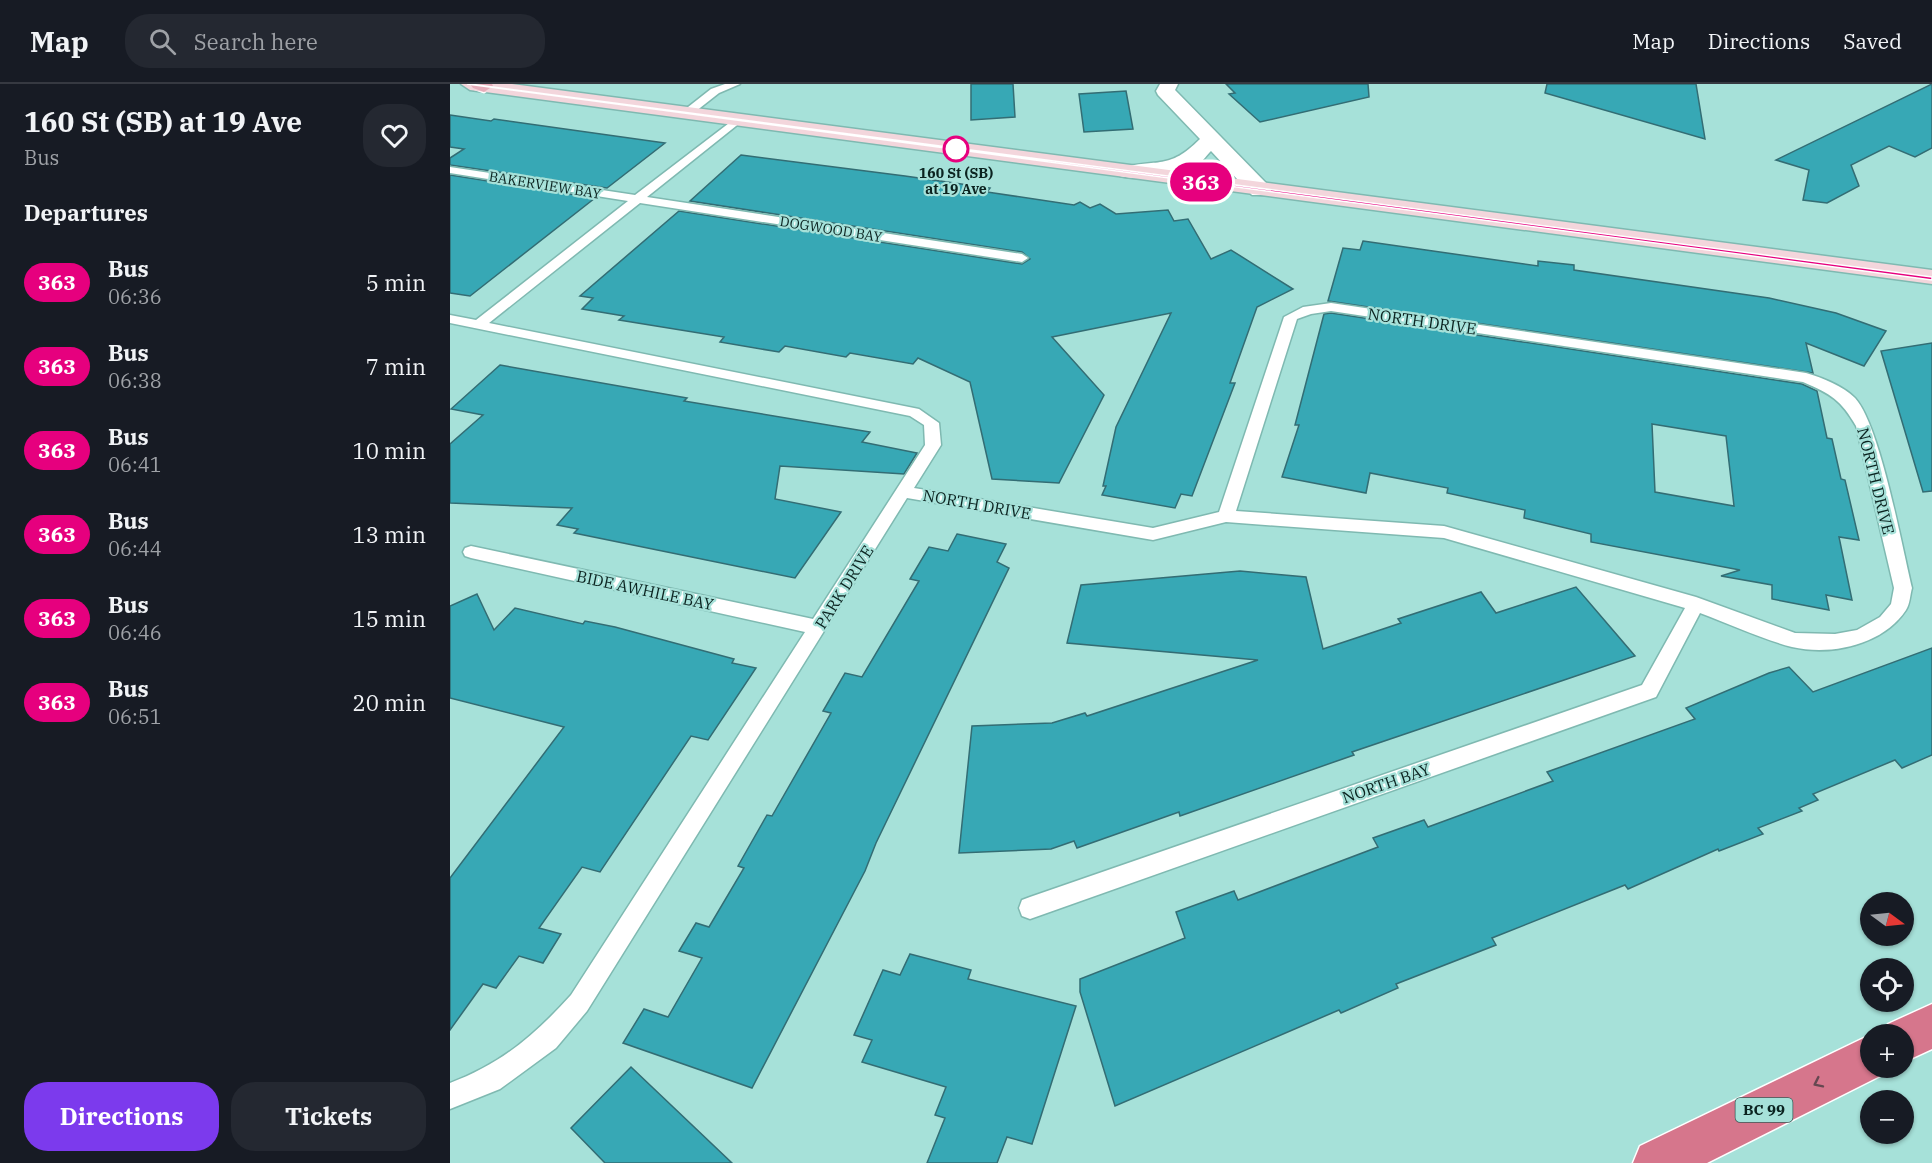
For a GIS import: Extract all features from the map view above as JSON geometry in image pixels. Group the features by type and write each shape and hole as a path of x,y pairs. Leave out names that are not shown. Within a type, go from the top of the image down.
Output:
{"highway":[{"path":"1914,1035 1932,1026"},
{"name":"BC 99","path":"1657,1163 1860,1062"}],"street":[{"path":"478,85 1932,278"},
{"path":"1168,85 1165,91 1260,190"},
{"path":"1127,172 1164,169 1191,160 1211,140"}],"lane":[{"path":"687,113 715,91 735,84"},
{"path":"478,325 639,200 737,120"},
{"name":"BAKERVIEW BAY","path":"450,170 639,200"},
{"name":"DOGWOOD BAY","path":"639,200 1022,258"},
{"name":"NORTH DRIVE","path":"904,492 1153,534 1226,516 1444,532 1696,604 1794,640 1835,641 1861,636 1886,622 1899,606 1903,588 1864,426 1850,402 1833,389 1806,378 1782,374 1331,307 1308,310 1291,316 1226,516"},
{"name":"PARK DRIVE","path":"450,319 914,412 931,423 933,445 579,1003 547,1039 491,1080 450,1096"},
{"name":"BIDE AWHILE BAY","path":"471,552 819,628"},
{"name":"NORTH BAY","path":"1030,908 1649,691 1696,604"}],"building":[{"path":"971,84 1013,84 1015,117 971,120"},
{"path":"1226,84 1368,84 1369,97 1260,122 1229,94 1235,93"},
{"path":"1547,84 1696,84 1705,139 1545,93"},
{"path":"1932,84 1932,148 1915,157 1889,146 1851,165 1859,186 1827,203 1803,200 1809,170 1776,160"},
{"path":"1126,91 1133,129 1084,132 1079,94"},
{"path":"450,115 665,143 607,188 450,165 450,158 464,149 450,147"},
{"path":"741,155 990,188 987,192 1074,205 1080,202 1090,208 1100,204 1116,214 1168,210 1174,221 1188,219 1211,259 1231,250 1293,289 1257,307 1230,383 1235,383 1192,496 1181,494 1175,508 1102,495 1106,486 1103,486 1116,427 1171,313 1052,337 1104,395 1059,483 992,479 970,382 918,358 913,364 850,353 846,357 785,346 779,352 720,342 724,337 619,320 624,316 582,309 593,298 580,296 679,211 1022,264 1030,259 1022,252 690,201"},
{"path":"450,175 595,198 470,296 450,293"},
{"path":"1363,241 1538,266 1538,261 1574,265 1574,270 1769,298 1836,313 1886,331 1864,366 1806,343 1813,373 1328,301 1343,248 1360,250"},
{"path":"1331,313 1802,384 1817,391 1827,438 1832,439 1841,479 1845,480 1859,540 1839,537 1852,600 1826,595 1829,610 1772,599 1772,585 1721,576 1740,570 1591,542 1591,534 1524,518 1525,510 1447,493 1448,488 1370,473 1366,493 1282,477 1299,425 1295,425 1324,314","holes":["1652,424 1726,436 1734,506 1655,492"]},
{"path":"1932,343 1932,491 1923,492 1881,351"},
{"path":"500,365 687,398 684,401 870,432 862,442 917,453 904,474 780,466 775,499 841,512 795,578 574,533 578,529 557,525 572,508 450,503 450,444 483,415 451,409"},
{"path":"957,534 1006,544 997,562 1009,568 876,843 865,871 752,1088 623,1043 644,1009 668,1017 702,958 679,951 696,923 709,927 744,868 738,866 767,815 772,816 831,713 823,711 845,673 862,677 919,581 910,579 929,547 948,551"},
{"path":"1240,571 1306,577 1323,649 1401,623 1398,619 1481,592 1496,613 1576,587 1635,656 1352,752 1354,755 1180,816 1179,812 1077,848 1074,841 1051,849 959,853 972,726 1052,723 1085,713 1087,716 1258,660 1067,643 1081,585"},
{"path":"477,594 494,630 515,608 583,624 585,621 615,627 734,659 732,663 756,668 708,740 691,736 600,872 582,867 539,928 561,934 543,963 519,956 496,988 483,984 450,1030 450,878 564,727 450,698 450,606"},
{"path":"1932,648 1932,755 1902,768 1895,760 1813,794 1818,800 1799,808 1802,811 1758,828 1763,834 1719,851 1718,849 1628,889 1625,885 1492,938 1496,945 1396,984 1398,988 1341,1013 1339,1010 1115,1106 1080,992 1080,979 1185,938 1176,912 1234,891 1238,900 1378,847 1373,838 1424,820 1428,827 1553,781 1547,772 1695,719 1686,708 1769,673 1789,667 1813,692"},
{"path":"910,954 971,970 968,979 1076,1006 1032,1144 1007,1137 997,1163 927,1163 945,1118 935,1115 946,1087 862,1062 872,1040 854,1035 883,970 900,975"},
{"path":"631,1067 732,1163 605,1163 571,1128"}],"bus line":[{"name":"363","path":"470,84 1932,277"}],"place":[{"name":"160 St (SB) at 19 Ave","path":"956,149"}]}
